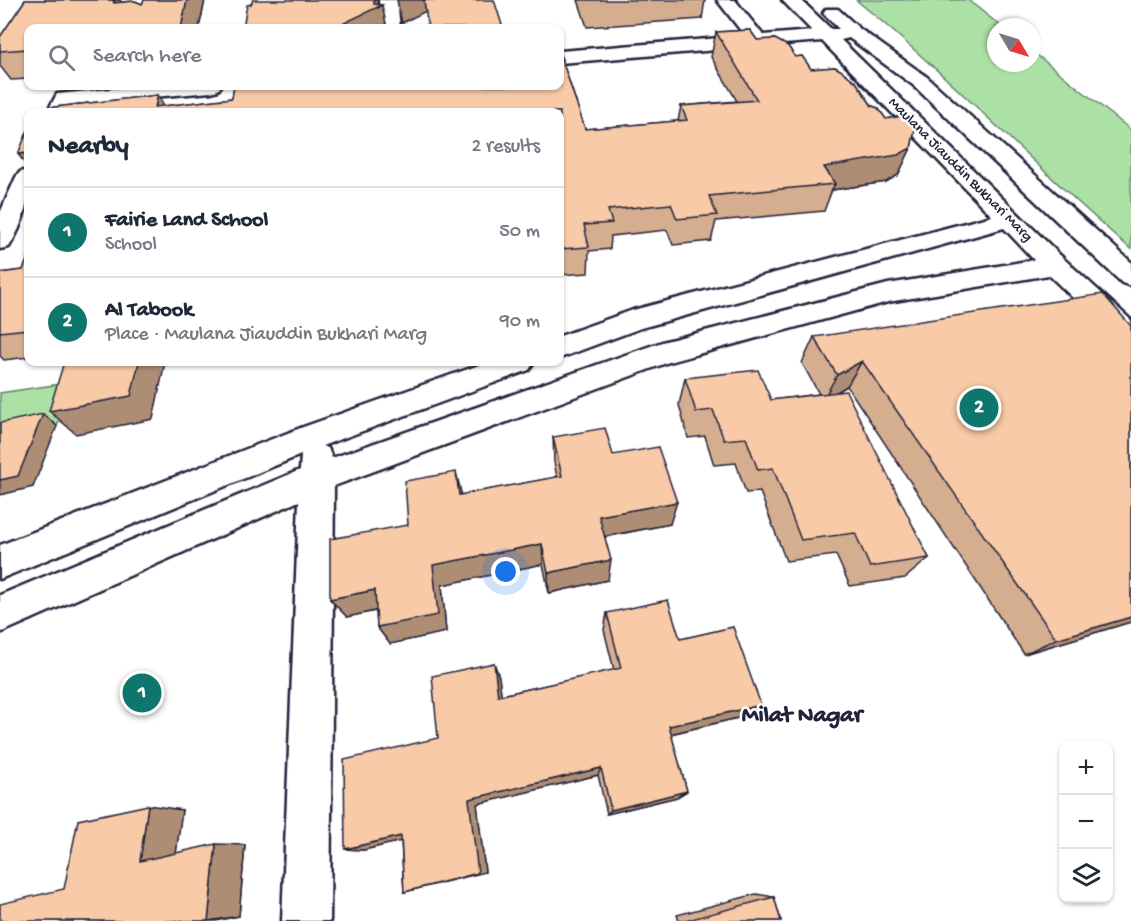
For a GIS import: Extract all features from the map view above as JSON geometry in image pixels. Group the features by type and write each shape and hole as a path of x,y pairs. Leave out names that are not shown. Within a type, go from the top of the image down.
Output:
{"street":[{"path":"388,0 391,24"},
{"path":"726,0 765,51 784,61"},
{"name":"Maulana Jiauddin Bukhari Marg","path":"791,0 1055,265 1131,337"},
{"path":"817,0 854,33 920,81 1131,277"},
{"path":"564,57 854,33"},
{"path":"59,108 64,98 103,90"},
{"path":"0,242 24,186"},
{"path":"564,346 633,320 1009,219"},
{"path":"0,614 317,478 662,353 888,293 1055,265"},
{"path":"0,562 314,436 508,366"},
{"path":"306,921 317,478 314,436"}],"green space":[{"path":"856,0 968,0 991,18 987,18 987,72 1041,72 1041,58 1131,130 1131,249 1096,219 892,30"},
{"path":"74,382 57,426 0,437 0,393"}],"building":[{"path":"25,0 113,0 114,3 135,1 142,4 144,0 187,0 182,24 24,24 24,49 0,51 0,37"},
{"path":"253,0 374,0 374,4 382,5 342,24 244,24 247,5"},
{"path":"424,0 494,0 502,24 427,24"},
{"path":"750,30 757,40 775,39 788,46 795,57 802,56 811,69 835,67 842,71 856,82 872,106 878,108 886,119 902,116 915,129 911,148 898,155 824,167 835,184 709,196 717,215 677,219 671,204 608,210 612,223 584,225 589,247 564,249 564,108 47,108 158,95 155,107 232,98 233,90 564,90 564,66 585,129 687,120 681,106 757,100 716,32"},
{"path":"24,140 24,153 18,154"},
{"path":"24,268 24,329 0,332 0,273 23,270"},
{"path":"1103,294 1131,326 1131,617 1056,639 862,361 837,375 814,337"},
{"path":"63,366 138,366 131,396 49,411"},
{"path":"758,370 771,400 846,391 929,558 870,567 855,533 801,540 773,468 758,470 746,438 724,440 713,410 696,412 685,378"},
{"path":"43,414 18,476 0,480 0,423"},
{"path":"605,428 613,455 658,447 677,502 599,516 611,560 548,573 542,544 433,565 438,615 377,627 375,590 330,599 330,539 408,525 405,481 456,472 459,495 562,476 553,437"},
{"path":"668,600 680,639 733,627 761,705 669,726 687,791 611,810 601,768 469,799 478,873 404,892 401,836 345,849 344,760 438,738 432,676 494,663 498,696 621,668 607,613"},
{"path":"148,805 140,861 216,844 208,921 0,921 0,904 64,889 78,820"},
{"path":"774,897 781,921 688,921 688,920"}],"place":[{"name":"Al Tabook","path":"979,408"},
{"name":"Fairie Land School","path":"142,693"}],"district":[{"name":"Milat Nagar","path":"802,716"}]}
